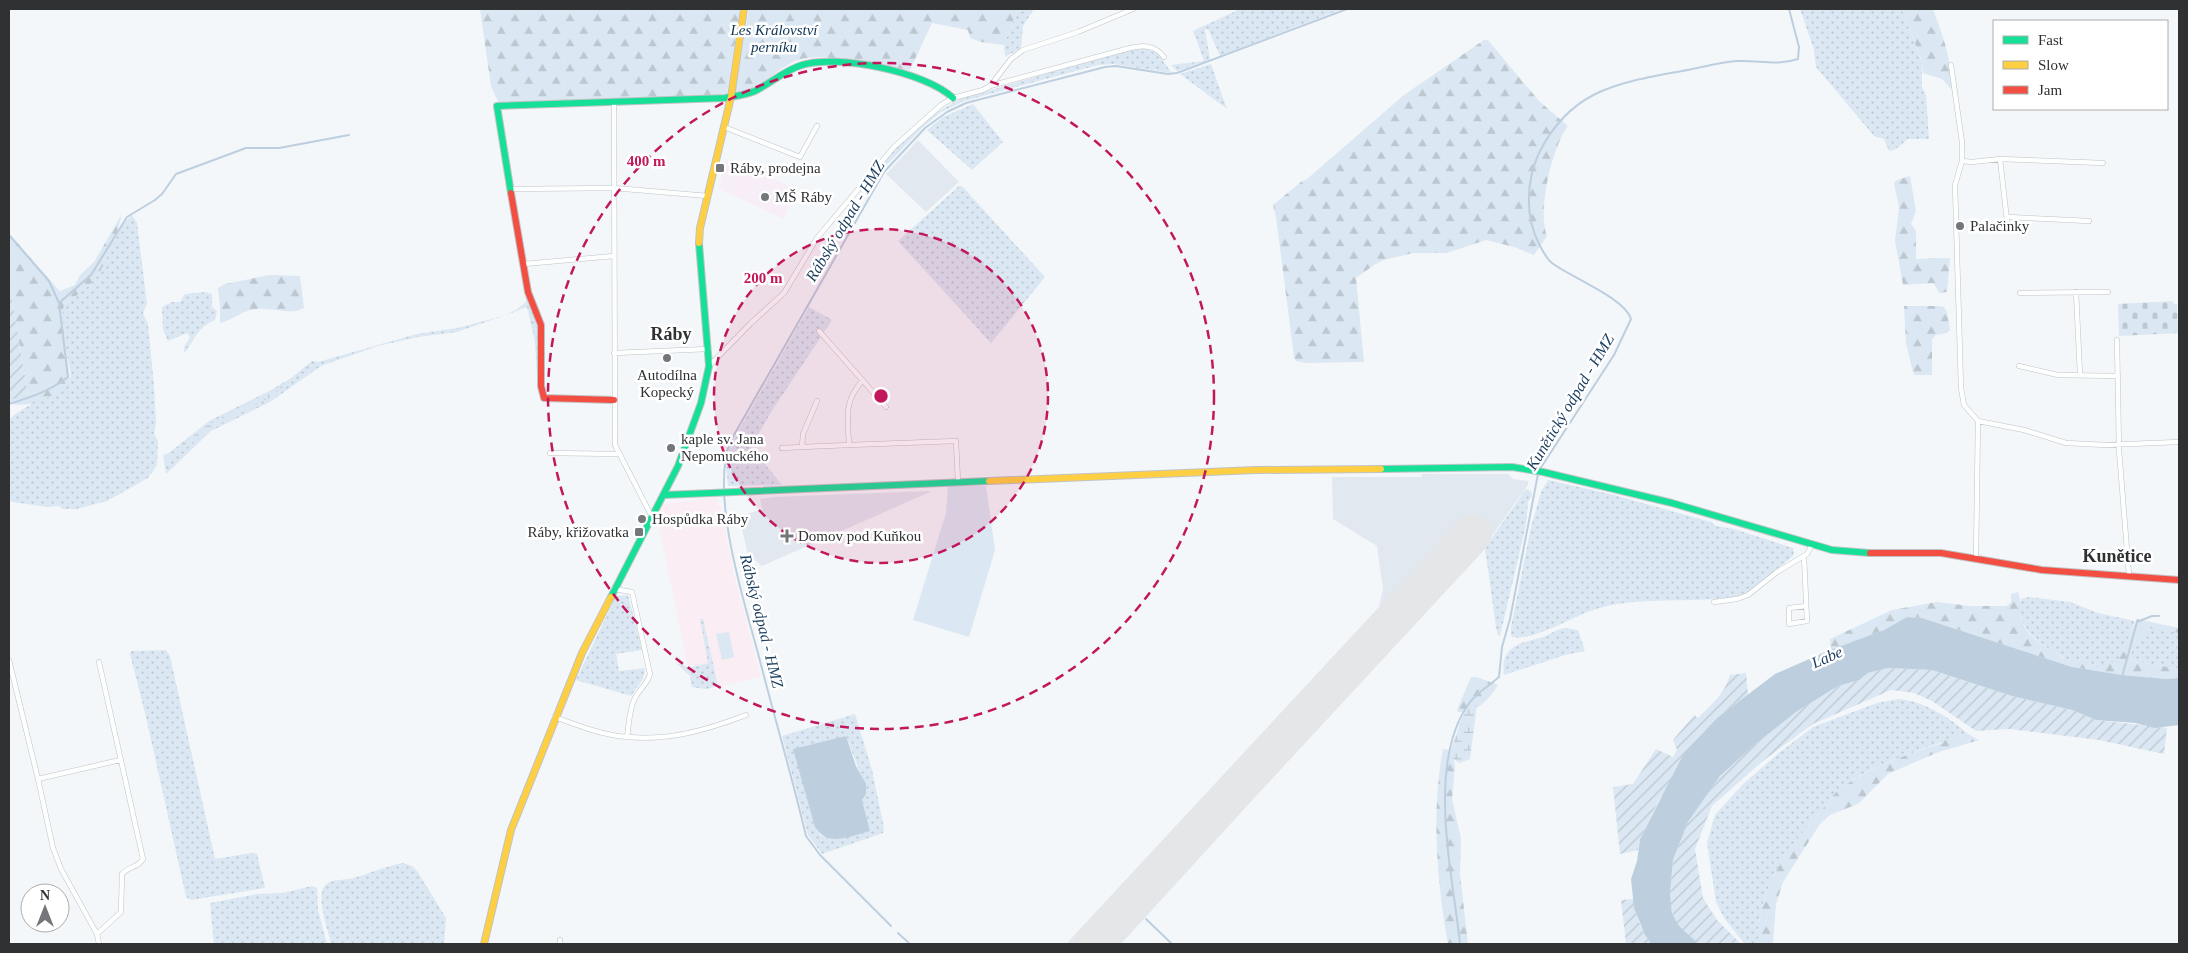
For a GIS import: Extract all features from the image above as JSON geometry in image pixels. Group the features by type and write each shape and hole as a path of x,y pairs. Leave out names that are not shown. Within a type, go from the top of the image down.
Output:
{"street":[{"path":"484,944 511,830 555,718 582,653 678,466 701,402 710,366 699,240 731,96 744,9"},
{"path":"990,86 1011,59 1023,50 1078,32 1133,9"},
{"path":"710,366 751,323 784,293 816,238 894,146 918,124 953,98 1137,46 1152,47 1164,57"},
{"path":"614,400 544,398 541,386 541,325 528,292 497,106 693,100 731,96 754,91 793,68 809,63 832,62 912,74 945,89 953,98"},
{"path":"1951,65 1962,142 1962,161 1955,185 1958,356 1960,388 1964,405 1978,421 2024,430 2066,443 2179,442"},
{"path":"614,102 615,445 652,517"},
{"path":"724,127 800,157 817,126"},
{"path":"1962,161 2000,160 2103,163"},
{"path":"2000,160 2008,229"},
{"path":"512,188 614,188 708,196"},
{"path":"2006,217 2089,221"},
{"path":"524,264 614,256"},
{"path":"2076,292 2080,374"},
{"path":"2020,293 2108,292"},
{"path":"819,331 886,407"},
{"path":"2117,340 2120,444 2129,575"},
{"path":"614,353 708,349"},
{"path":"2019,366 2058,375 2118,376"},
{"path":"849,445 849,403 854,390 863,380"},
{"path":"802,447 803,434 817,401"},
{"path":"1976,558 1978,421"},
{"path":"782,448 956,441 958,482"},
{"path":"550,453 618,454"},
{"path":"664,494 1256,470 1506,466 1540,471 1672,503 1812,545 1852,552 1942,554 2042,570 2179,580"},
{"path":"1714,602 1737,599 1748,595 1777,572 1804,556 1812,545"},
{"path":"1804,556 1807,621 1789,624 1789,608 1806,606"},
{"path":"614,589 632,592 650,674 647,683 639,690 633,700 627,737"},
{"path":"9,660 55,856 97,934 99,944"},
{"path":"97,934 121,912 122,874 129,868 141,863 143,859 99,662"},
{"path":"555,718 597,732 627,737 677,736 710,728 746,715"},
{"path":"38,779 120,760"}],"shaded area":[{"path":"918,140 959,182 926,212 886,174"},
{"name":"MŠ Ráby","path":"726,159 797,189 784,219 719,189"},
{"path":"1422,474 1508,474 1513,479 1528,481 1528,485 1487,543 1121,944 1066,944 1379,607 1383,589 1377,546 1333,519 1332,477 1422,477"},
{"name":"Domov pod Kuňkou","path":"930,491 762,566 748,555 739,516 760,510 763,511 760,499"},
{"path":"717,497 721,507 734,574 761,677 706,689 692,687 657,516 663,504"}],"green space":[{"path":"480,9 740,9 727,94 499,104 491,86"},
{"name":"Les Království perníku","path":"749,9 1018,9 1004,45 981,42 970,38 968,30 932,23 910,70 837,58 809,58 790,63 753,88 737,92 735,89"},
{"path":"1018,9 1034,9 1023,26 1021,48 1005,57 1004,45"},
{"path":"1240,9 1342,9 1220,56 1208,29 1205,30 1209,60 1177,71 1171,65 1204,61 1193,31"},
{"path":"1800,9 1902,9 1922,63 1922,87 1926,95 1929,139 1908,139 1896,149 1889,151 1884,139 1874,136 1816,67 1814,50"},
{"path":"1902,9 1933,9 1949,58 1951,89 1942,79 1923,73 1922,62"},
{"path":"1484,40 1488,40 1539,101 1568,126 1557,149 1548,180 1544,211 1544,225 1547,236 1534,255 1514,247 1486,240 1447,253 1413,253 1384,260 1356,278 1364,362 1306,363 1296,361 1273,205 1307,179 1404,95"},
{"path":"1144,48 1158,54 1172,73 1113,64 1098,65 964,101 941,112 923,127 882,170 880,169 839,214 891,152 934,114 960,99 1130,49"},
{"path":"1211,64 1227,109 1180,74"},
{"path":"973,104 1003,142 972,170 927,130 943,117"},
{"path":"1910,176 1916,211 1911,224 1916,231 1916,259 1950,258 1947,292 1939,293 1934,283 1903,285 1895,241 1899,207 1894,183 1897,180"},
{"path":"959,186 962,186 1045,277 991,343 898,241"},
{"path":"122,214 105,261 95,278 86,288 64,304 62,317 70,380 56,393 42,401 19,405 9,404 9,400 28,394 11,294 9,294 9,233 60,291 75,285 80,275 94,262"},
{"path":"132,215 137,223 147,304 143,313 148,324 154,386 156,423 154,434 158,441 157,465 148,478 107,501 77,509 63,509 58,506 48,507 13,502 9,500 9,419 70,380 71,374 62,328 64,304 88,286 94,279 123,224"},
{"path":"269,275 300,276 304,308 293,311 251,310 220,323 218,288 225,284"},
{"path":"525,290 538,320 538,395 535,342 527,307 506,315 526,302"},
{"path":"205,292 212,294 212,307 217,311 215,320 200,330 184,353 184,347 190,337 187,333 168,341 163,330 162,307 172,302 180,302 185,294"},
{"path":"9,294 11,294 28,395 9,400"},
{"path":"2173,301 2174,304 2177,304 2178,333 2119,336 2118,304"},
{"path":"1904,306 1939,306 1944,307 1947,312 1950,330 1947,333 1936,335 1932,339 1932,375 1915,375 1913,372 1906,343"},
{"path":"809,307 832,320 771,412 751,447 782,485 728,486 726,465 730,446"},
{"path":"503,316 457,332 418,337 378,346 321,366 270,402 211,431 166,474 163,455 169,453 209,421 271,390 291,378 312,361 318,362 417,334 457,328"},
{"path":"290,381 269,398 208,430 167,463 166,457 206,426"},
{"path":"1548,480 1614,495 1711,522 1716,526 1734,529 1793,548 1794,555 1753,589 1739,596 1702,600 1645,601 1608,606 1590,611 1539,633 1528,636 1511,636 1511,627 1531,527 1541,492"},
{"path":"948,486 986,486 995,550 969,637 913,620 946,513"},
{"path":"1526,489 1531,491 1532,496 1528,502 1526,525 1500,636 1496,628 1485,548"},
{"path":"2018,592 2021,618 2026,630 2037,641 2070,662 2080,659 2095,667 2099,667 2118,660 2137,619 2179,628 2179,633 2149,628 2135,641 2130,657 2134,661 2179,669 2179,678 2166,679 2122,675 2072,667 1922,618 1907,617 1884,630 1831,650 1830,639 1892,610 1937,602 1970,606 2006,606 2011,603 2011,594"},
{"path":"628,595 642,650 616,654 619,671 645,668 643,679 631,696 576,680 616,596"},
{"path":"2029,597 2070,602 2098,613 2135,621 2118,660 2099,668 2093,668 2085,663 2070,662 2046,647 2031,634 2021,618 2021,599"},
{"path":"700,619 703,619 718,686 706,689 692,687 690,676 677,664 681,663 688,668 708,663"},
{"path":"2149,627 2179,633 2179,669 2134,661 2130,657 2135,641"},
{"path":"1565,628 1578,630 1585,651 1565,655 1504,675 1503,666 1505,659 1512,648"},
{"path":"729,632 734,657 722,660 716,634"},
{"path":"166,650 170,656 215,859 251,853 257,854 265,888 191,900 186,897 130,654 131,651"},
{"path":"1888,668 1932,670 2012,696 2072,710 2096,720 2167,728 2164,754 2099,740 2009,729 1976,731 1932,701 1914,693 1891,690 1813,724 1764,760 1712,806 1695,849 1703,898 1717,920 1741,944 1699,944 1680,927 1672,914 1670,894 1673,860 1688,822 1720,776 1753,746 1796,712 1838,686 1859,680 1868,673"},
{"path":"1746,673 1748,695 1717,718 1659,800 1640,839 1638,850 1620,854 1613,787 1633,784 1656,749 1673,757 1677,750 1673,740 1694,715 1698,718 1713,703 1721,694 1730,675"},
{"path":"1471,677 1477,677 1498,685 1487,700 1477,708 1458,712 1457,710"},
{"path":"1899,699 1918,703 1936,711 1968,734 1945,740 1878,767 1838,790 1793,844 1783,859 1767,890 1762,907 1758,944 1745,944 1724,918 1716,902 1707,843 1715,815 1743,784 1813,727 1877,703"},
{"path":"1473,701 1477,705 1470,759 1459,763 1451,757 1450,752 1464,713"},
{"path":"855,714 872,770 884,828 883,833 822,854 808,835 782,736","holes":["846,736 861,775 862,800 870,831 821,836 815,827"]},
{"path":"1968,734 1979,740 1936,753 1888,774 1858,804 1830,815 1820,824 1783,882 1776,904 1773,944 1758,944 1762,907 1774,874 1793,844 1838,790 1891,761 1943,743 1945,740"},
{"path":"1443,749 1453,751 1455,766 1452,799 1461,839 1460,874 1468,944 1448,944 1441,896 1436,821 1439,772"},
{"path":"403,863 412,866 417,871 446,918 444,944 331,943 323,911 322,894 324,887 328,883 337,880 354,878"},
{"path":"312,886 317,888 318,910 327,944 214,944 210,903 257,894 283,893"},
{"path":"1634,899 1635,911 1639,922 1651,944 1626,944 1621,900"}],"water":[{"name":"Labe","path":"1907,617 1922,618 2072,667 2122,675 2166,679 2179,678 2179,725 2155,728 2135,723 2096,720 2072,710 2012,696 1932,670 1888,668 1868,673 1859,680 1838,686 1796,712 1753,746 1720,776 1688,822 1673,860 1670,894 1672,914 1680,927 1699,944 1651,944 1645,935 1634,908 1631,879 1637,861 1640,839 1683,755 1717,718 1775,674 1825,652 1884,630"},
{"path":"846,736 856,766 866,784 866,794 862,800 870,831 833,839 820,833 815,827 793,749"}],"waterway":[{"name":"Rábský odpad - HMZ","path":"891,926 820,855 806,836 731,549 724,491 725,464 730,442 884,172 925,128 947,112 966,103 1105,67 1116,66 1168,74 1177,73 1347,9"},
{"name":"Kunětický odpad - HMZ","path":"1540,469 1614,355 1631,319 1627,311 1619,303 1596,288 1560,269 1546,257 1534,233 1529,210 1532,175 1539,153 1552,132 1566,115 1581,102 1598,92 1617,85 1724,63 1738,61 1783,62 1798,59 1799,47 1789,9"},
{"path":"59,303 91,275 127,217 162,194 176,174 246,148 279,148 349,135"},
{"path":"9,235 49,281 59,303 68,377 47,390 9,404"},
{"name":"Kunětický odpad - HMZ","path":"1460,944 1448,853 1445,787 1448,756 1456,727 1470,702 1499,677 1502,647 1510,619 1538,474"},
{"path":"2122,677 2137,622 2152,616 2159,616"},
{"path":"1146,919 1172,944"},
{"name":"Rábský odpad - HMZ","path":"898,933 910,944"}],"runway":[{"path":"1093,944 1473,534"}],"traffic: fast":[{"path":"511,193 497,106 725,98 752,92 796,67 818,62 858,64 903,73 923,80 953,98"},
{"path":"611,597 678,466 701,403 709,366 699,243"},
{"path":"1381,469 1512,467 1543,472 1672,503 1832,550 1870,553"},
{"path":"664,495 989,481"}],"traffic: slow":[{"path":"699,243 700,228 731,97 744,9"},
{"path":"989,481 1256,470 1381,469"},
{"path":"484,944 511,830 582,653 611,597"}],"traffic: jam":[{"path":"511,193 528,292 541,325 541,386 544,398 614,400"},
{"path":"1870,553 1941,553 2042,570 2179,580"}],"place":[{"name":"Ráby, prodejna","path":"720,168"},
{"name":"MŠ Ráby","path":"765,197"},
{"name":"Palačinky","path":"1960,226"},
{"name":"Autodílna Kopecký","path":"667,358"},
{"name":"kaple sv. Jana Nepomuckého","path":"671,448"},
{"name":"Hospůdka Ráby","path":"642,519"},
{"name":"Ráby, křižovatka","path":"639,532"},
{"name":"Domov pod Kuňkou","path":"787,536"}],"district":[{"name":"Ráby","path":"671,334"},
{"name":"Kunětice","path":"2117,556"}]}
